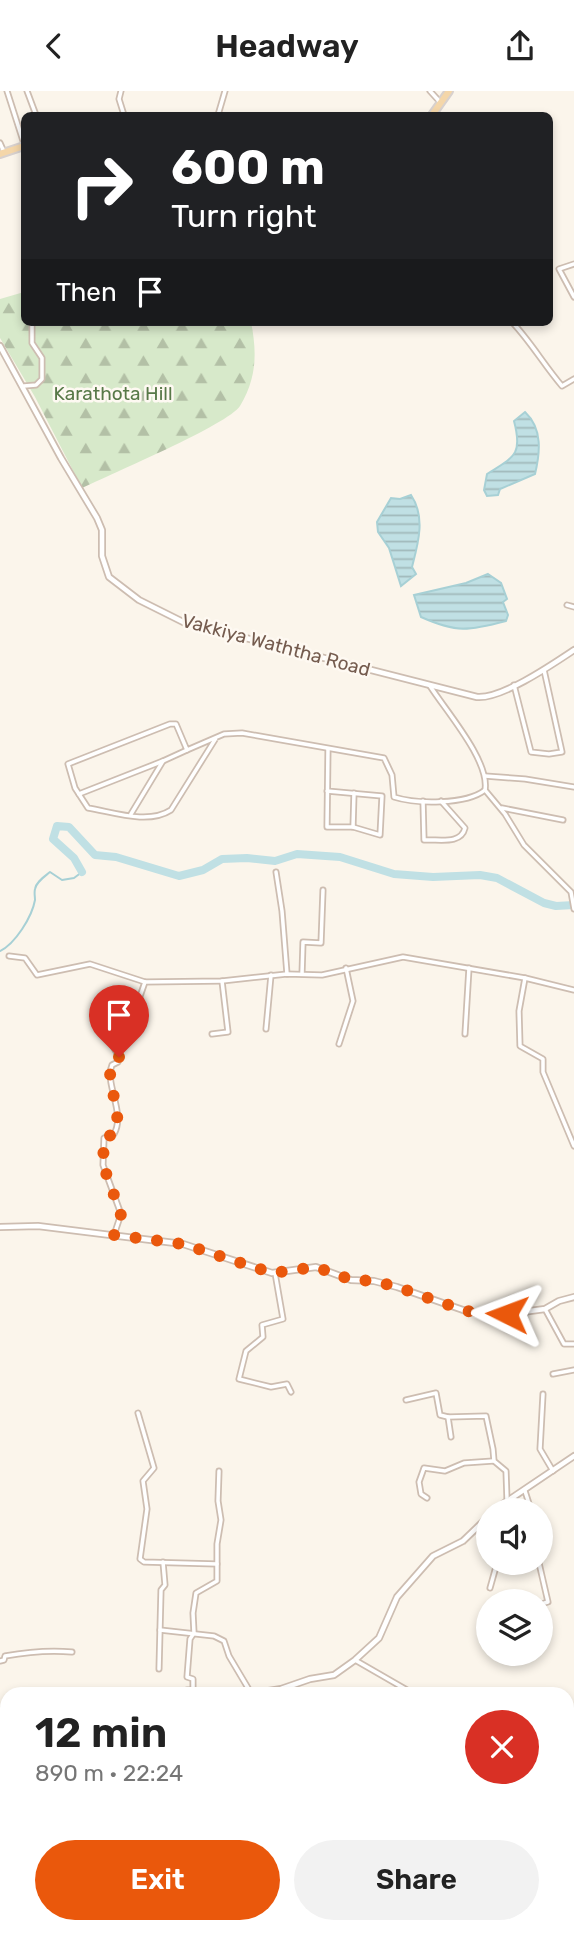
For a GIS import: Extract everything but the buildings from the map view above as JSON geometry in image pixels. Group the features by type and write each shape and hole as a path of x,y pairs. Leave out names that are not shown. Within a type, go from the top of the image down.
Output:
{"main road":[{"path":"434,112 449,91"},
{"path":"2,153 21,146"}],"street":[{"path":"7,91 21,135"},
{"path":"27,91 35,112"},
{"path":"121,91 119,99 123,112"},
{"path":"219,112 225,91"},
{"path":"430,91 441,103"},
{"path":"0,143 2,153"},
{"path":"574,264 559,269 574,297"},
{"path":"24,386 36,385 42,379 42,358 32,343 32,326"},
{"path":"516,326 562,386 574,379"},
{"name":"Vakkiya Waththa Road","path":"0,346 97,518 102,530 102,556 109,577 125,592 183,622 430,686 484,697 514,685 574,650"},
{"path":"567,605 574,607"},
{"path":"514,685 531,752 562,752 543,668"},
{"path":"430,686 479,760 485,776 485,790 500,807 524,845 571,892 573,906"},
{"path":"187,750 176,724 170,724 68,764 79,794 88,809 161,817 171,810 216,738"},
{"path":"79,794 225,734 242,733 384,758 392,775 394,797"},
{"path":"328,749 327,827 354,827 380,835 382,796"},
{"path":"130,815 163,761"},
{"path":"485,776 574,787"},
{"path":"327,791 394,797 408,802 441,801 479,795 485,790"},
{"path":"354,793 354,827"},
{"path":"423,801 424,840 457,839 463,835 465,828 441,801"},
{"path":"500,807 563,820"},
{"path":"276,872 287,974"},
{"path":"302,974 303,942 321,943 323,890"},
{"path":"9,956 25,958 37,975 90,964 145,982 222,981 287,974 322,975 403,957 525,978 574,991"},
{"path":"339,1044 353,1001 346,968"},
{"path":"465,1034 469,968"},
{"path":"266,1029 271,975"},
{"path":"525,978 519,1011 520,1046 543,1059 543,1072 574,1146"},
{"path":"212,1034 228,1032 222,981"},
{"path":"114,1235 121,1214 103,1165 102,1149 104,1138 114,1134 117,1128 116,1101 109,1070 118,1062 119,1057 110,1041 119,1020 137,1005 145,982"},
{"path":"0,1227 38,1226 183,1244 258,1270 275,1273 316,1267 352,1280 386,1284 481,1314 545,1309 574,1297"},
{"path":"275,1273 283,1319 262,1325 263,1337 246,1351 239,1379 271,1387 287,1384 291,1392"},
{"path":"545,1309 564,1344 574,1344"},
{"path":"553,1374 574,1370"},
{"path":"406,1401 436,1393 440,1415 486,1416 494,1461"},
{"path":"543,1394 540,1449 553,1471"},
{"path":"138,1413 154,1468 143,1481 147,1509 140,1559 145,1562 217,1564"},
{"path":"448,1417 451,1437"},
{"path":"514,1498 574,1456"},
{"path":"427,1498 421,1494 419,1482 424,1468 445,1471 464,1463 494,1461 506,1471 508,1498"},
{"path":"192,1687 193,1679 187,1677 190,1639 194,1633 196,1593 217,1581 221,1520 218,1501 219,1471"},
{"path":"525,1492 527,1498"},
{"path":"287,1687 334,1675 355,1660 379,1638 397,1597 433,1556 463,1541 476,1529"},
{"path":"159,1669 161,1590 165,1585 163,1563"},
{"path":"490,1588 494,1575"},
{"path":"160,1630 214,1636 224,1641 229,1656 247,1687"},
{"path":"0,1661 4,1660 5,1656 15,1654 72,1652"},
{"path":"355,1660 402,1687"}],"green space":[{"name":"Karathota Hill","path":"21,293 21,326 252,326 254,365 246,396 240,406 214,425 82,488 35,397 0,338 0,299"}],"water":[{"path":"525,412 535,426 539,442 535,474 500,489 498,495 487,496 484,490 487,474 514,454 517,448 517,432 514,421"},
{"path":"411,495 416,503 419,521 412,567 416,574 401,586 389,548 378,532 377,522 391,498 400,499"},
{"path":"488,574 501,583 507,599 503,602 508,615 506,621 463,629 444,626 421,617 414,595 466,583"}],"waterway":[{"path":"82,872 74,858 53,839 57,826 69,827 95,855 116,857 179,876 203,870 222,859 275,861 297,854 340,857 394,874 433,877 480,875 497,878 544,903 556,906 574,905"},
{"path":"0,951 17,936 27,922 35,900 36,886 41,880 50,872 62,880 74,878 82,872"}],"route":[{"path":"119,1057 118,1062 109,1070 116,1101 117,1128 114,1134 104,1138 102,1149 103,1165 121,1214 114,1235 183,1244 272,1273 316,1267 352,1280 374,1281 397,1287 463,1310 481,1314 507,1314"}]}
